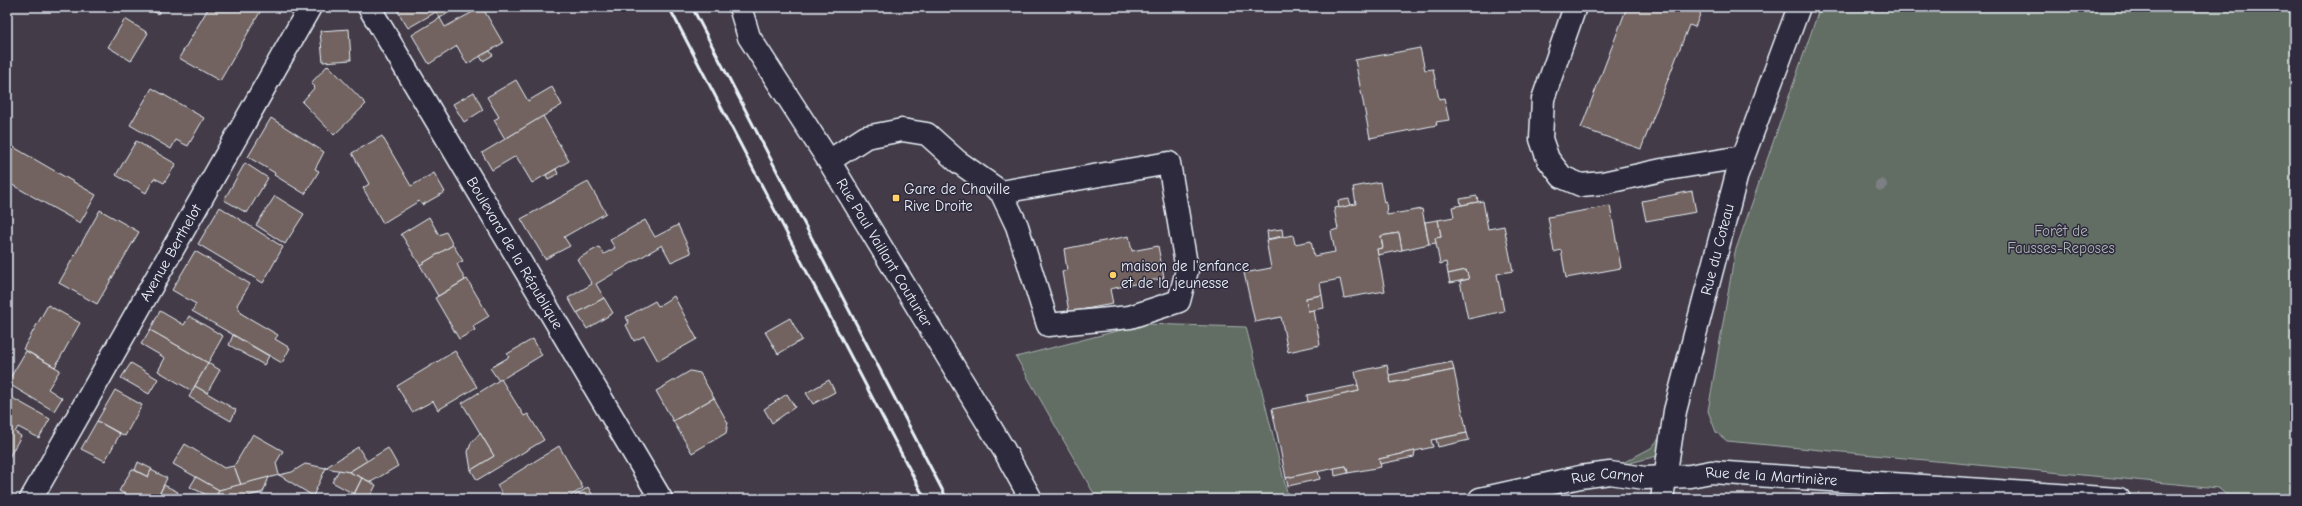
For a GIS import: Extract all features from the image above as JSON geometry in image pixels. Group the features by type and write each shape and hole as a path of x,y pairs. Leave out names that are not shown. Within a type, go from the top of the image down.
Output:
{"street":[{"name":"Avenue Berthelot","path":"31,499 310,7"},
{"name":"Boulevard de la République","path":"369,7 660,499"},
{"name":"Rue Paul Vaillant Couturier","path":"740,7 749,37 829,161 1004,450 1031,499"},
{"path":"1575,7 1543,99 1541,139 1548,159 1562,177 1581,185 1603,183 1662,170 1742,157"},
{"name":"Rue du Coteau","path":"1662,499 1664,476 1675,411 1742,157 1799,7"},
{"path":"829,161 866,137 902,130 927,134 957,161 1001,192 1017,226 1048,325 1130,317 1179,301 1187,270 1169,163 1001,192"},
{"name":"Rue de la Martinière","path":"1664,476 1690,476 1711,472 2119,499"},
{"name":"Rue Carnot","path":"1480,499 1580,477 1610,473 1645,478 1664,476"}],"green space":[{"name":"Forêt de Fausses-Reposes","path":"1820,7 2295,7 2295,499 2232,499 2218,488 1727,441 1716,432 1708,411 1735,252"},
{"path":"1144,324 1246,327 1288,496 1276,499 1097,499 1016,357"},
{"path":"1666,430 1661,455 1615,467 1651,448"}],"building":[{"path":"146,7 163,7 158,14"},
{"path":"209,7 263,7 220,81 179,58"},
{"path":"395,7 458,7 440,18 436,12 408,28"},
{"path":"482,7 503,43 467,64 457,46 429,64 412,35 440,18 445,27"},
{"path":"1627,7 1703,7 1695,27 1689,25 1641,149 1581,128"},
{"path":"125,19 148,33 131,61 108,47"},
{"path":"349,29 351,60 323,62 320,31"},
{"path":"1420,48 1425,70 1433,69 1439,99 1444,98 1449,120 1436,122 1437,125 1370,138 1355,60"},
{"path":"490,51 493,55 483,61 480,56"},
{"path":"328,65 366,104 334,135 302,102 315,87 311,83"},
{"path":"516,80 528,101 552,87 562,105 505,139 494,120 499,117 487,97"},
{"path":"152,88 204,118 188,146 176,140 171,149 130,125"},
{"path":"474,92 483,110 464,122 453,104"},
{"path":"543,116 569,161 532,183 516,156 492,170 482,153"},
{"path":"271,118 324,152 315,169 319,171 305,194 274,175 275,173 248,157"},
{"path":"382,136 411,186 434,173 445,192 422,205 419,201 383,223 363,188 369,184 352,153"},
{"path":"136,141 176,164 164,183 154,178 146,193 116,175"},
{"path":"10,145 96,195 80,223 7,182 7,150"},
{"path":"245,163 268,178 247,213 224,200"},
{"path":"556,169 558,174 548,179 546,175"},
{"path":"588,182 606,213 564,237 570,246 545,259 521,219"},
{"path":"1380,182 1384,203 1386,202 1387,215 1422,209 1429,244 1402,250 1399,233 1381,236 1383,248 1377,249 1385,291 1344,298 1340,279 1320,283 1322,295 1306,298 1308,311 1314,310 1320,345 1288,352 1281,317 1255,322 1244,273 1271,268 1266,240 1293,235 1295,244 1311,241 1314,256 1335,252 1331,231 1338,229 1334,208 1356,204 1353,187"},
{"path":"1692,191 1696,212 1646,221 1642,201"},
{"path":"275,196 304,214 285,244 256,225"},
{"path":"1477,196 1478,202 1461,205 1460,199"},
{"path":"1349,199 1351,205 1339,208 1338,201"},
{"path":"1483,201 1488,229 1504,226 1513,271 1497,274 1504,311 1468,319 1460,281 1469,279 1466,270 1448,274 1446,262 1440,264 1435,238 1441,237 1438,220 1454,217 1452,207"},
{"path":"1610,206 1621,268 1566,278 1561,250 1554,252 1548,217"},
{"path":"220,207 283,247 263,283 198,244"},
{"path":"100,210 139,232 97,304 59,283"},
{"path":"429,217 439,235 446,232 453,245 420,265 401,234"},
{"path":"645,220 655,237 678,225 691,253 671,262 662,245 596,284 604,298 577,313 568,298 592,284 577,259 599,247 604,254 615,248 610,240"},
{"path":"1438,220 1441,237 1435,238 1436,243 1429,244 1425,222"},
{"path":"1282,229 1283,236 1268,239 1267,231"},
{"path":"1399,233 1402,250 1378,255 1377,249 1383,248 1381,236"},
{"name":"maison de l'enfance et de la jeunesse","path":"1129,236 1132,251 1158,246 1164,278 1110,289 1113,304 1069,312 1062,272 1067,270 1064,249"},
{"path":"453,245 463,261 457,264 465,280 438,296 420,265"},
{"path":"195,251 250,284 237,305 242,314 278,335 275,339 290,348 282,363 192,311 196,304 172,290"},
{"path":"1466,270 1469,279 1450,283 1448,274"},
{"path":"467,279 489,316 473,326 475,330 459,339 435,298"},
{"path":"1322,295 1324,308 1308,311 1306,298"},
{"path":"674,296 697,339 658,361 644,336 634,341 626,325 629,323 626,317 655,301 658,306"},
{"path":"604,298 613,313 587,329 577,313"},
{"path":"48,305 80,323 55,367 23,349"},
{"path":"160,311 184,325 189,316 223,336 208,363 150,330"},
{"path":"790,318 802,340 778,354 765,332"},
{"path":"150,330 208,363 192,391 158,371 165,358 141,344"},
{"path":"233,335 269,356 264,365 229,345"},
{"path":"533,339 542,355 499,381 490,368 509,357 507,354"},
{"path":"26,351 60,370 48,389 62,398 54,411 7,383"},
{"path":"455,351 477,387 438,410 433,401 412,412 397,386"},
{"path":"1452,362 1454,370 1391,383 1389,375"},
{"path":"131,363 158,379 149,394 121,378"},
{"path":"208,363 220,370 207,393 195,386"},
{"path":"1387,365 1391,383 1454,370 1467,433 1431,440 1433,447 1379,459 1381,467 1348,473 1346,466 1286,478 1272,409 1359,391 1355,372"},
{"path":"690,371 700,373 714,398 673,421 656,391"},
{"path":"501,379 524,416 528,414 544,440 477,480 471,470 494,456 462,403"},
{"path":"829,380 835,392 813,404 806,393"},
{"path":"1358,385 1359,391 1308,402 1307,395"},
{"path":"195,386 236,410 231,421 189,397"},
{"path":"115,390 142,405 125,436 97,421"},
{"path":"787,394 795,407 772,423 764,409"},
{"path":"7,395 50,419 39,438 18,427 15,432 21,436 7,461"},
{"path":"714,398 728,423 726,433 692,453 673,421"},
{"path":"97,421 120,434 105,461 81,449"},
{"path":"480,433 494,456 471,470 468,452 471,443"},
{"path":"1467,433 1469,440 1438,447 1436,439"},
{"path":"253,434 283,451 276,463 279,475 241,485 234,466"},
{"path":"185,444 224,468 234,466 241,485 219,490 173,464"},
{"path":"559,446 583,488 566,499 505,499 497,485"},
{"path":"358,447 367,461 349,472 325,468"},
{"path":"388,448 398,466 371,482 349,472"},
{"path":"1415,451 1414,457 1380,464 1379,459"},
{"path":"138,462 152,469 148,477 135,470"},
{"path":"305,464 326,468 313,496 279,475 292,472"},
{"path":"1346,466 1348,473 1335,476 1334,468"},
{"path":"132,469 148,477 151,470 167,478 157,499 122,499 125,494 119,491"},
{"path":"339,470 349,472 362,478 354,494 332,482"},
{"path":"1318,471 1320,479 1288,486 1286,478"},
{"path":"196,477 219,490 215,499 190,487"},
{"path":"269,477 263,492 238,499 215,499 219,490"},
{"path":"362,478 376,485 369,499 352,499"},
{"path":"164,485 178,492 175,499 157,499"},
{"path":"588,487 595,499 570,499 584,490"}],"railway":[{"path":"669,7 925,499"},
{"path":"692,7 947,499"}],"place":[{"name":"Gare de Chaville Rive Droite","path":"896,198"},
{"name":"maison de l'enfance et de la jeunesse","path":"1113,275"}]}
